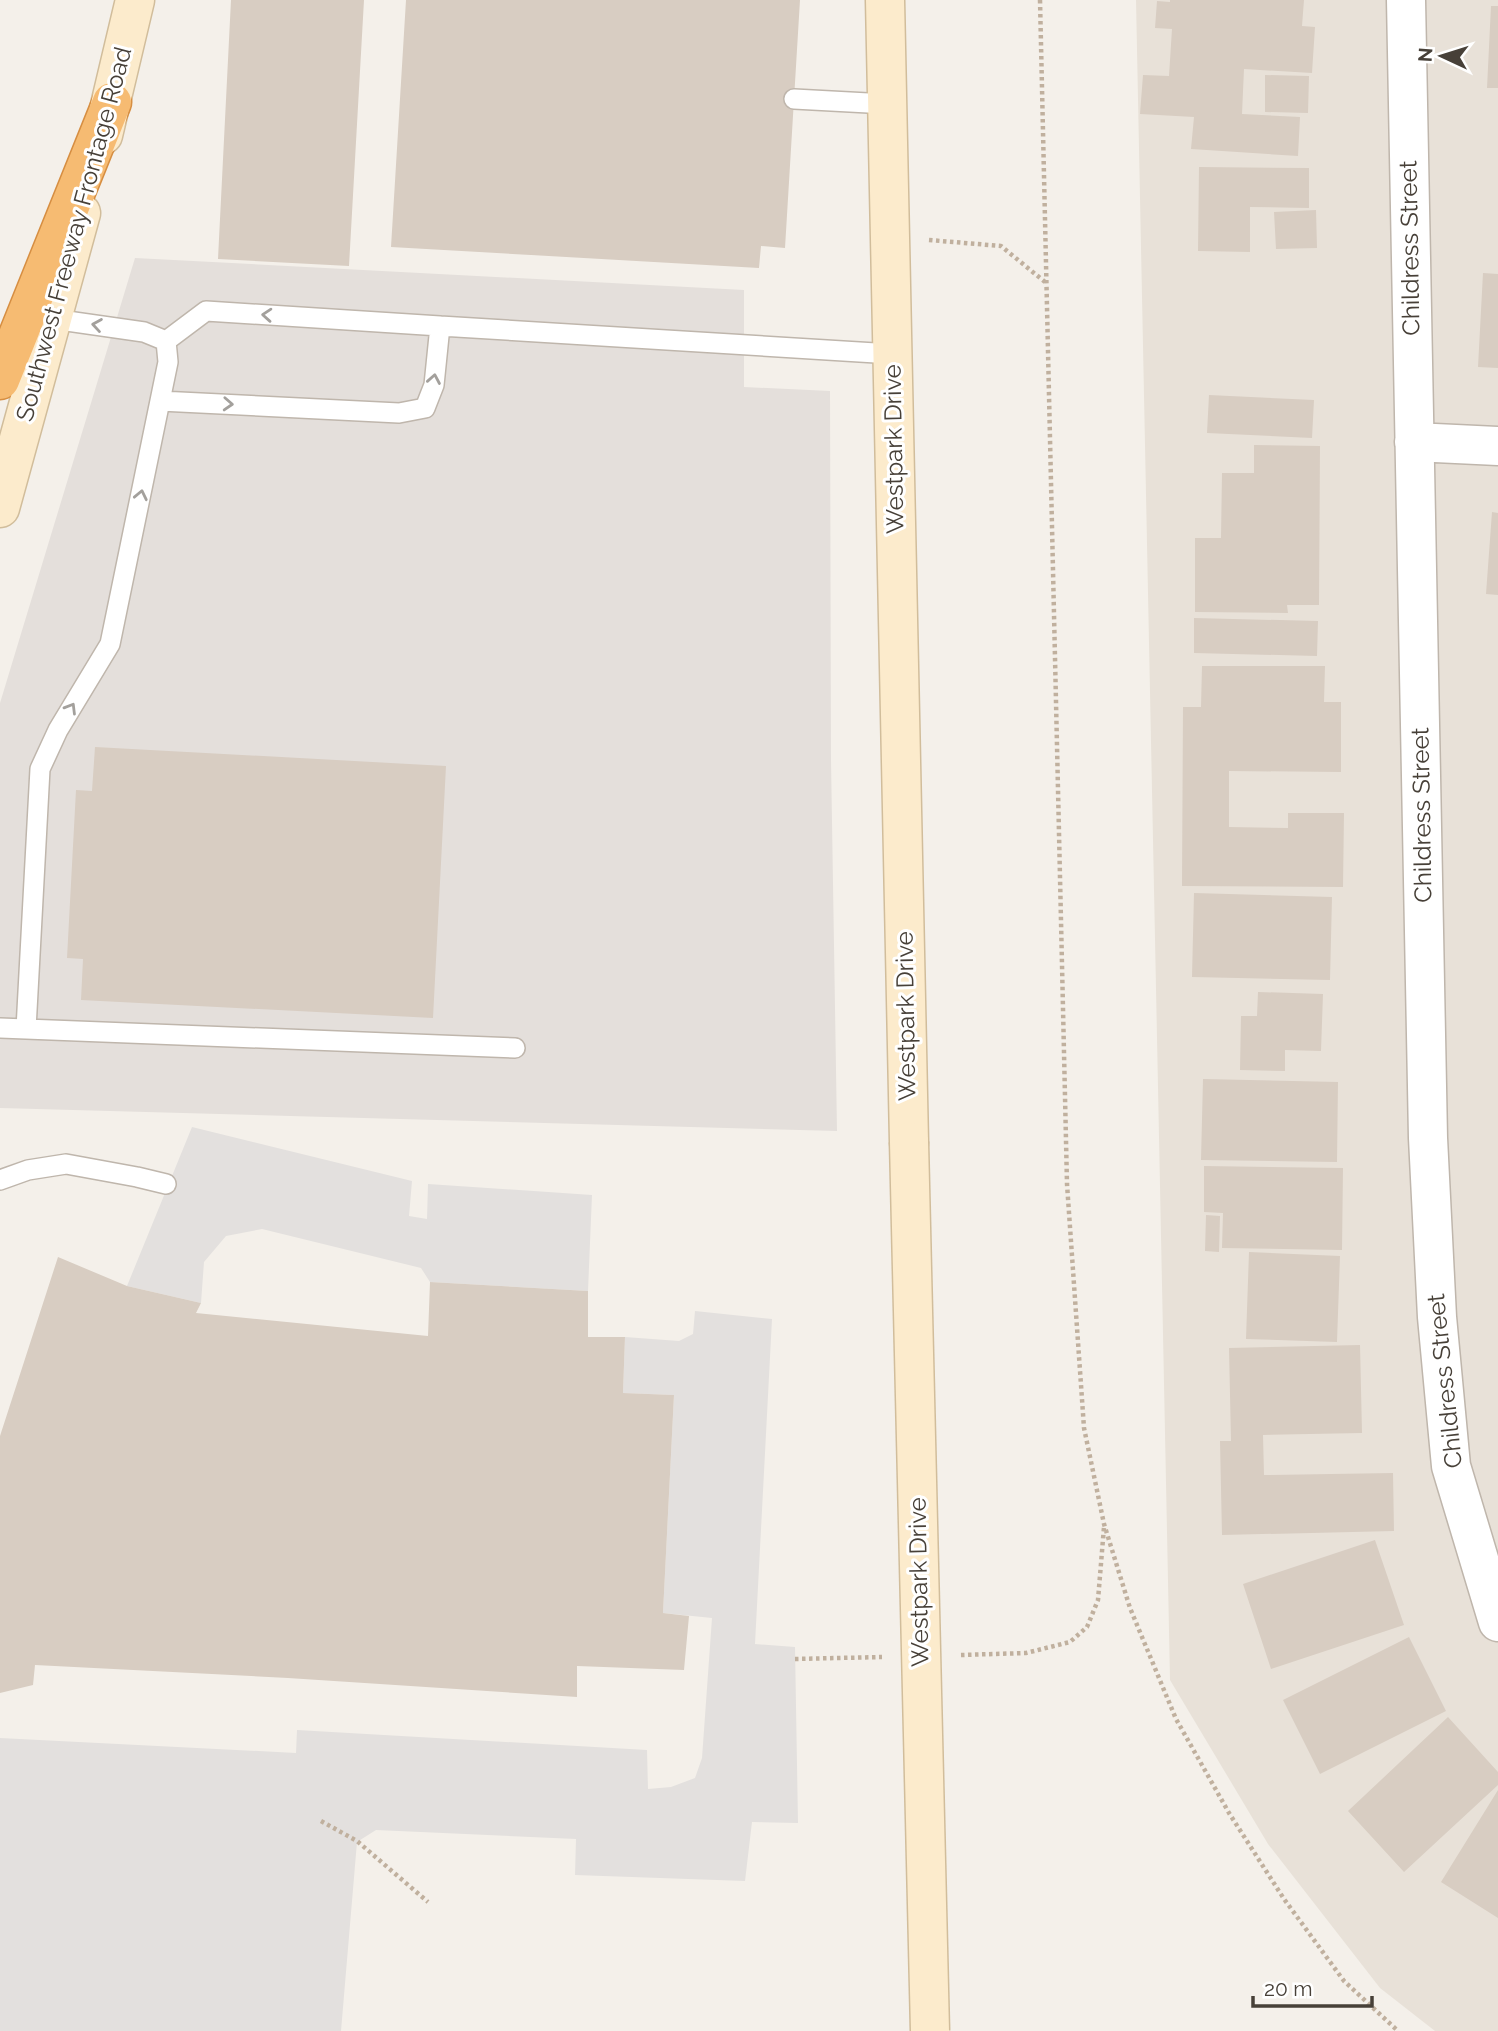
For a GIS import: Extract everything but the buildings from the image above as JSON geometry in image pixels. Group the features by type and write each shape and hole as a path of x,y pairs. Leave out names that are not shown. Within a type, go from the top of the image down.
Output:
{"highway":[{"path":"0,380 112,102"}],"main road":[{"name":"Southwest Freeway Frontage Road","path":"0,508 112,102 135,0"},
{"name":"Westpark Drive","path":"886,0 930,2031"}],"street":[{"name":"Childress Street","path":"1406,0 1428,1138 1437,1317 1451,1466 1498,1622"},
{"path":"1414,442 1498,446"}],"lane":[{"path":"794,99 887,104"},
{"path":"166,341 206,311 892,354"},
{"path":"52,318 144,332 166,341"},
{"path":"160,401 399,413 425,408 434,385 440,326"},
{"path":"26,1029 40,769 58,730 110,644 160,401 167,362 166,341"},
{"path":"0,1028 515,1048"},
{"path":"0,1180 28,1170 66,1164 166,1184"}],"path":[{"path":"1040,0 1067,1184 1084,1428 1104,1524 1130,1608 1176,1719 1229,1813 1284,1899 1344,1981 1398,2031"},
{"path":"890,237 1002,246 1045,282"},
{"path":"958,1655 1026,1653 1070,1642 1087,1627 1098,1600 1104,1524"},
{"path":"795,1659 890,1657"},
{"path":"321,1821 357,1842 428,1902"}],"shaded area":[{"path":"1136,0 1498,0 1498,2031 1435,2031 1380,1988 1268,1844 1170,1680"},
{"path":"135,258 744,290 744,387 830,391 831,760 837,1131 0,1108 0,703"},
{"path":"192,1127 412,1181 409,1216 427,1219 428,1184 592,1195 588,1291 430,1282 421,1268 262,1229 226,1236 204,1262 201,1303 127,1286"},
{"path":"695,1311 772,1319 755,1644 795,1647 798,1823 752,1822 745,1881 575,1875 576,1839 376,1830 357,1842 341,2031 0,2031 0,1738 296,1753 297,1730 647,1750 648,1789 671,1787 695,1778 702,1758 712,1618 663,1613 674,1395 623,1393 625,1337 679,1341 693,1334"}]}
